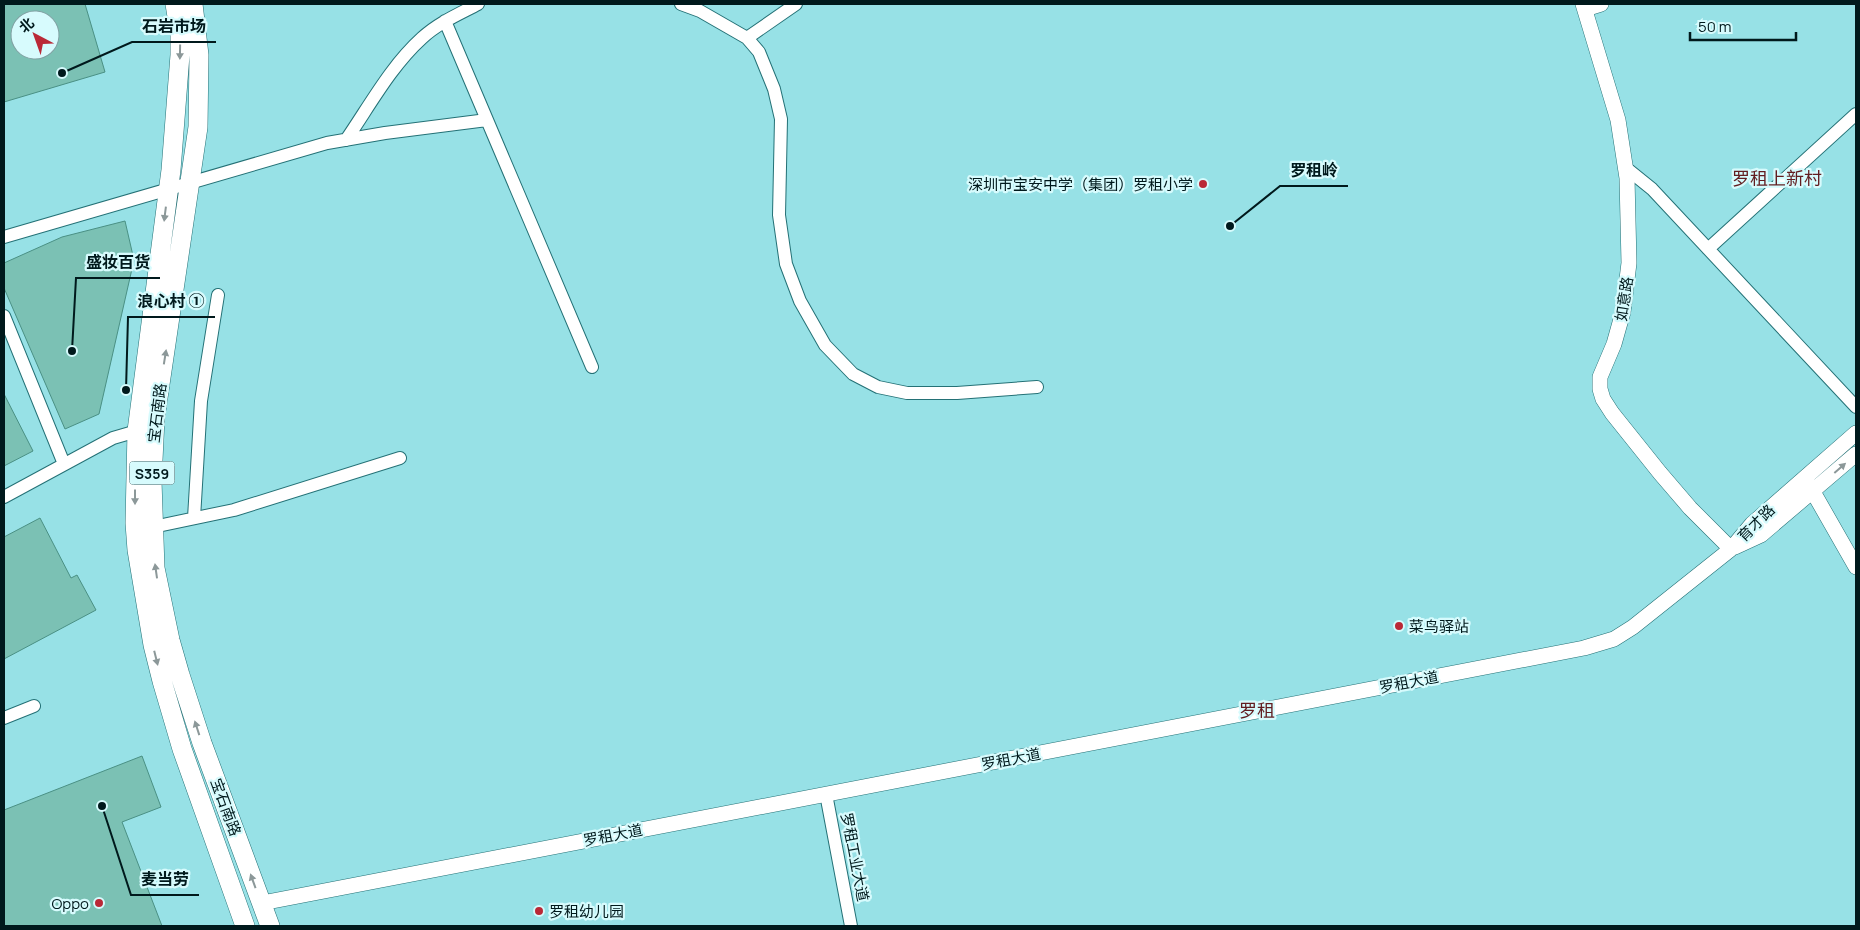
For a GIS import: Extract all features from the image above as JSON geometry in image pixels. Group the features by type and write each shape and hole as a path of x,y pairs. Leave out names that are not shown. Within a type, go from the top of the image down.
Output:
{"main road":[{"name":"宝石南路","path":"175,4 180,35 180,55 168,191 137,431 135,514 137,550 153,645 182,749 245,926"},
{"name":"宝石南路","path":"194,4 199,64 198,128 155,418 153,450 155,568 170,640 202,743 270,926"}],"street":[{"path":"346,140 395,68 422,37 445,21 478,4"},
{"path":"682,4 700,11 747,38 759,52 774,89 781,119 779,215 786,264 800,301 826,345 853,374 878,387 907,393 1037,387"},
{"path":"747,38 796,4"},
{"path":"1584,7 1601,4"},
{"name":"如意路","path":"1584,7 1618,120 1626,168 1629,263 1624,312 1614,344 1600,378 1600,388 1603,399 1612,413 1660,473 1690,508 1731,549"},
{"path":"445,21 592,367"},
{"path":"1708,249 1856,114"},
{"path":"4,237 168,191 327,143 385,133 487,120"},
{"path":"1626,168 1652,189 1856,407"},
{"path":"194,518 201,401 218,295"},
{"path":"4,316 64,464"},
{"path":"4,497 113,438 137,431"},
{"name":"育才路","path":"1731,549 1752,524 1856,433"},
{"name":"育才路","path":"1731,549 1761,535 1856,454"},
{"path":"153,527 234,510 400,458"},
{"path":"1805,478 1856,567"},
{"name":"罗租大道","path":"262,903 1584,648 1614,639 1633,628 1731,549"},
{"path":"4,718 34,706"},
{"name":"罗租工业大道","path":"826,794 852,926"}],"building":[{"path":"4,4 85,4 105,72 4,102"},
{"path":"125,221 134,260 99,414 65,429 4,288 4,263 62,237"},
{"path":"4,394 33,451 4,466"},
{"path":"40,518 71,578 77,575 96,610 4,659 4,537"},
{"path":"142,756 161,807 122,822 162,926 4,926 4,810"}],"place":[{"name":"石岩市场","path":"62,73"},
{"name":"深圳市宝安中学（集团）罗租小学","path":"1203,184"},
{"name":"罗租岭","path":"1230,226"},
{"name":"盛妆百货","path":"72,351"},
{"name":"浪心村 ①","path":"126,390"},
{"name":"菜鸟驿站","path":"1399,626"},
{"name":"麦当劳","path":"102,806"},
{"name":"Oppo","path":"99,903"},
{"name":"罗租幼儿园","path":"539,911"}],"district":[{"name":"罗租上新村","path":"1777,178"},
{"name":"罗租","path":"1257,710"}]}
